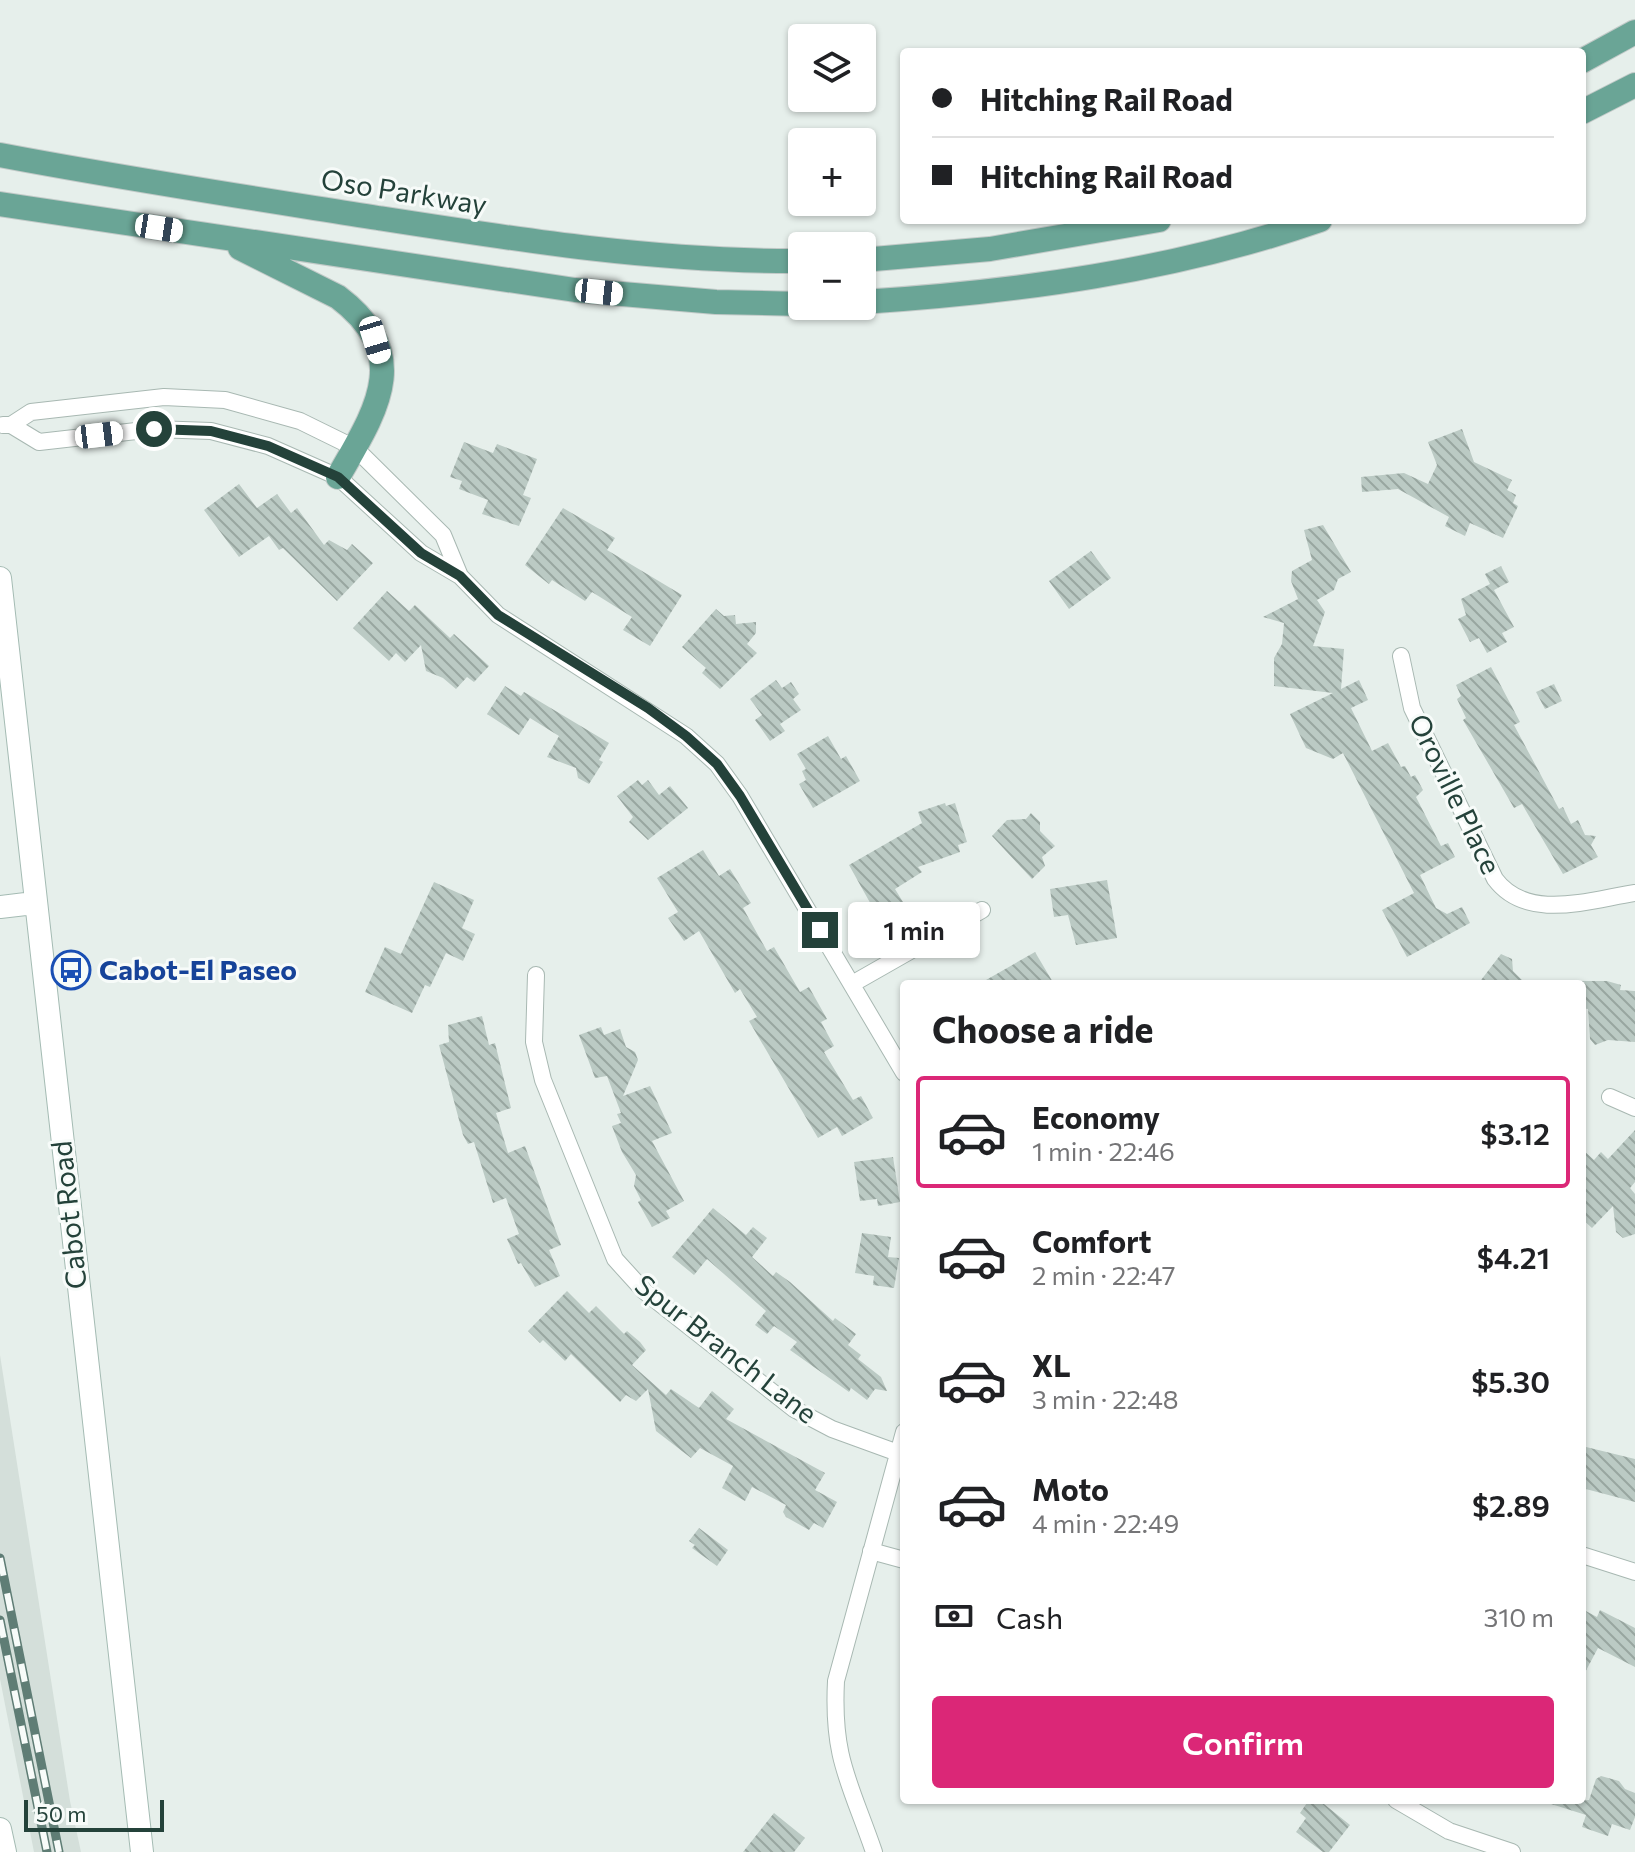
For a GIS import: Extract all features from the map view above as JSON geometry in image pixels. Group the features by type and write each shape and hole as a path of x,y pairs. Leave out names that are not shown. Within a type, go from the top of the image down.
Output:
{"main road":[{"path":"1586,59 1635,32"},
{"path":"1586,110 1635,85"},
{"name":"Oso Parkway","path":"0,155 179,188 541,243 667,256 788,260"},
{"path":"0,204 575,290 716,302 788,304"},
{"path":"876,259 990,249 1136,224"},
{"path":"876,301 1005,290 1136,269 1284,233 1309,224"},
{"path":"220,237 338,297 365,324 375,340 383,375 375,412 338,477"},
{"name":"Cabot Road","path":"0,578 142,1852"},
{"path":"0,907 34,903"},
{"path":"0,1829 5,1852"}],"street":[{"path":"6,425 31,412 164,397 225,400 300,421 355,448 443,535 460,576"},
{"path":"6,425 39,442 154,429 211,431 268,446 338,477 421,553 460,576 498,615 648,708 717,764 740,796 900,1066"},
{"name":"Oroville Place","path":"1401,656 1412,708 1495,879 1508,896 1528,904 1547,905 1635,893"},
{"path":"852,984 982,910"},
{"name":"Spur Branch Lane","path":"536,975 534,1042 543,1080 615,1259 644,1291 794,1409 832,1429 898,1453"},
{"path":"1610,1097 1635,1108"},
{"path":"874,1852 848,1791 834,1722 836,1681 900,1446"},
{"path":"871,1551 900,1559"},
{"path":"1586,1556 1635,1572"},
{"path":"1403,1804 1449,1831 1512,1852"}],"shaded area":[{"path":"0,1355 70,1801 81,1852 34,1852 0,1679"}],"building":[{"path":"1462,429 1474,462 1512,480 1507,490 1516,495 1513,503 1518,506 1503,538 1470,523 1465,536 1445,526 1449,517 1398,489 1362,492 1361,477 1404,473 1428,484 1437,465 1428,442"},
{"path":"464,442 493,453 497,444 537,459 523,495 531,498 519,526 482,514 488,500 459,489 462,481 450,477"},
{"path":"239,484 257,508 277,494 291,513 297,508 324,545 329,540 347,550 352,544 373,563 337,601 283,548 279,550 269,536 239,557 204,510"},
{"path":"563,508 615,538 607,550 682,595 650,646 623,630 632,617 592,592 585,601 552,580 549,584 525,565"},
{"path":"1323,525 1351,572 1338,579 1334,590 1317,600 1325,612 1313,646 1344,649 1341,689 1359,680 1368,700 1351,708 1372,751 1388,743 1401,767 1405,766 1411,777 1415,775 1423,790 1416,797 1441,846 1448,843 1455,857 1420,875 1436,908 1447,914 1462,907 1470,923 1407,957 1382,910 1414,893 1343,753 1333,759 1306,748 1290,714 1333,693 1274,686 1274,658 1282,644 1284,623 1263,617 1298,599 1291,581 1292,571 1312,560 1304,530"},
{"path":"1091,551 1111,578 1069,609 1049,581"},
{"path":"1501,566 1509,582 1494,590 1514,627 1502,633 1507,642 1487,653 1479,638 1470,642 1458,619 1466,615 1461,599 1490,584 1485,574"},
{"path":"387,591 409,611 415,605 450,638 454,634 489,666 474,682 467,677 456,689 443,678 426,671 421,645 405,662 396,653 389,661 353,628"},
{"path":"716,609 724,616 735,615 736,624 756,622 756,633 747,644 757,653 720,689 702,673 706,668 682,647"},
{"path":"1491,667 1520,722 1514,725 1559,809 1563,807 1571,824 1578,820 1585,835 1596,836 1591,845 1598,857 1563,874 1522,804 1514,808 1463,720 1466,718 1457,699 1461,696 1456,685"},
{"path":"776,680 782,688 791,682 799,694 793,699 801,710 780,724 785,731 770,741 755,720 762,715 750,699"},
{"path":"1554,684 1562,701 1545,709 1536,692"},
{"path":"505,686 521,696 524,692 609,743 599,760 603,762 589,784 578,778 576,768 547,757 559,736 530,718 519,735 487,714"},
{"path":"828,736 841,759 846,756 860,781 813,808 799,784 806,780 802,771 806,769 797,754"},
{"path":"638,780 642,785 648,780 659,795 670,786 688,808 648,840 629,822 633,817 617,796"},
{"path":"945,803 946,806 955,803 967,842 958,845 960,852 918,867 922,872 895,889 903,902 878,917 849,865 922,823 918,812"},
{"path":"1031,813 1040,822 1040,831 1055,846 1042,857 1045,866 1032,879 992,836 1007,820 1026,819"},
{"path":"703,850 719,876 730,869 751,903 743,908 767,951 774,947 800,992 809,987 827,1019 821,1022 834,1046 824,1052 853,1100 861,1096 873,1118 842,1136 837,1127 818,1138 749,1021 757,1017 740,989 735,993 699,931 684,941 668,918 678,912 657,878"},
{"path":"1107,880 1117,938 1076,945 1068,915 1054,917 1050,889"},
{"path":"434,882 474,900 462,928 475,934 463,961 446,953 430,987 425,985 412,1013 365,992 385,947 401,954"},
{"path":"1035,952 1052,980 986,980"},
{"path":"1501,954 1512,959 1513,971 1522,980 1481,980"},
{"path":"1586,981 1607,981 1621,985 1620,990 1635,991 1635,1042 1608,1040 1595,1045 1590,1039"},
{"path":"482,1016 489,1045 495,1043 511,1108 496,1113 508,1153 525,1146 561,1245 549,1250 560,1276 535,1287 521,1263 518,1264 507,1239 519,1234 506,1198 493,1203 474,1142 468,1144 463,1135 439,1045 449,1042 448,1025"},
{"path":"601,1027 604,1035 620,1029 626,1047 635,1052 638,1060 623,1096 650,1086 672,1133 652,1141 684,1201 666,1211 670,1218 652,1227 638,1202 641,1200 634,1186 636,1175 622,1152 612,1126 621,1123 617,1114 621,1113 607,1076 595,1078 579,1035"},
{"path":"1635,1130 1635,1182 1630,1188 1635,1194 1635,1234 1623,1238 1616,1232 1613,1206 1592,1228 1586,1223 1586,1153 1594,1160 1601,1152 1608,1159"},
{"path":"893,1157 900,1202 878,1206 877,1199 860,1201 854,1162"},
{"path":"713,1208 746,1235 753,1227 767,1238 752,1257 773,1276 776,1272 790,1282 833,1321 835,1318 856,1334 848,1345 861,1355 858,1359 881,1377 887,1391 875,1389 867,1400 851,1388 849,1392 790,1350 797,1342 774,1326 767,1334 755,1325 766,1311 707,1259 694,1275 672,1257"},
{"path":"862,1233 891,1237 888,1257 899,1258 894,1288 873,1285 874,1276 855,1273"},
{"path":"567,1291 589,1313 596,1306 624,1334 627,1331 640,1342 646,1350 632,1365 666,1395 671,1389 699,1408 712,1391 734,1409 726,1419 825,1473 815,1490 837,1502 823,1528 814,1523 809,1530 786,1517 783,1512 786,1505 752,1487 745,1501 722,1488 733,1466 700,1448 691,1458 656,1431 648,1389 636,1401 626,1395 620,1402 571,1354 565,1361 543,1340 540,1343 528,1331"},
{"path":"1586,1447 1635,1459 1635,1502 1586,1489"},
{"path":"699,1528 728,1550 717,1566 692,1548 695,1545 689,1541"},
{"path":"1600,1610 1635,1628 1635,1667 1598,1648 1586,1670 1586,1611 1597,1617"},
{"path":"1601,1776 1619,1781 1625,1789 1635,1793 1635,1817 1630,1830 1612,1824 1608,1836 1582,1827 1586,1815 1551,1804 1586,1804 1596,1779"},
{"path":"1306,1804 1324,1804 1350,1825 1329,1852 1323,1852 1296,1832 1306,1818 1300,1813"},
{"path":"774,1813 805,1838 794,1852 743,1852"}],"railway":[{"path":"0,1558 59,1852"},
{"path":"0,1620 47,1852"}],"place":[{"name":"Cabot-El Paseo","path":"71,970"}],"route":[{"path":"154,429 211,431 268,446 338,477 421,553 460,576 498,615 648,708 686,736 717,764 740,796 820,930"}]}
